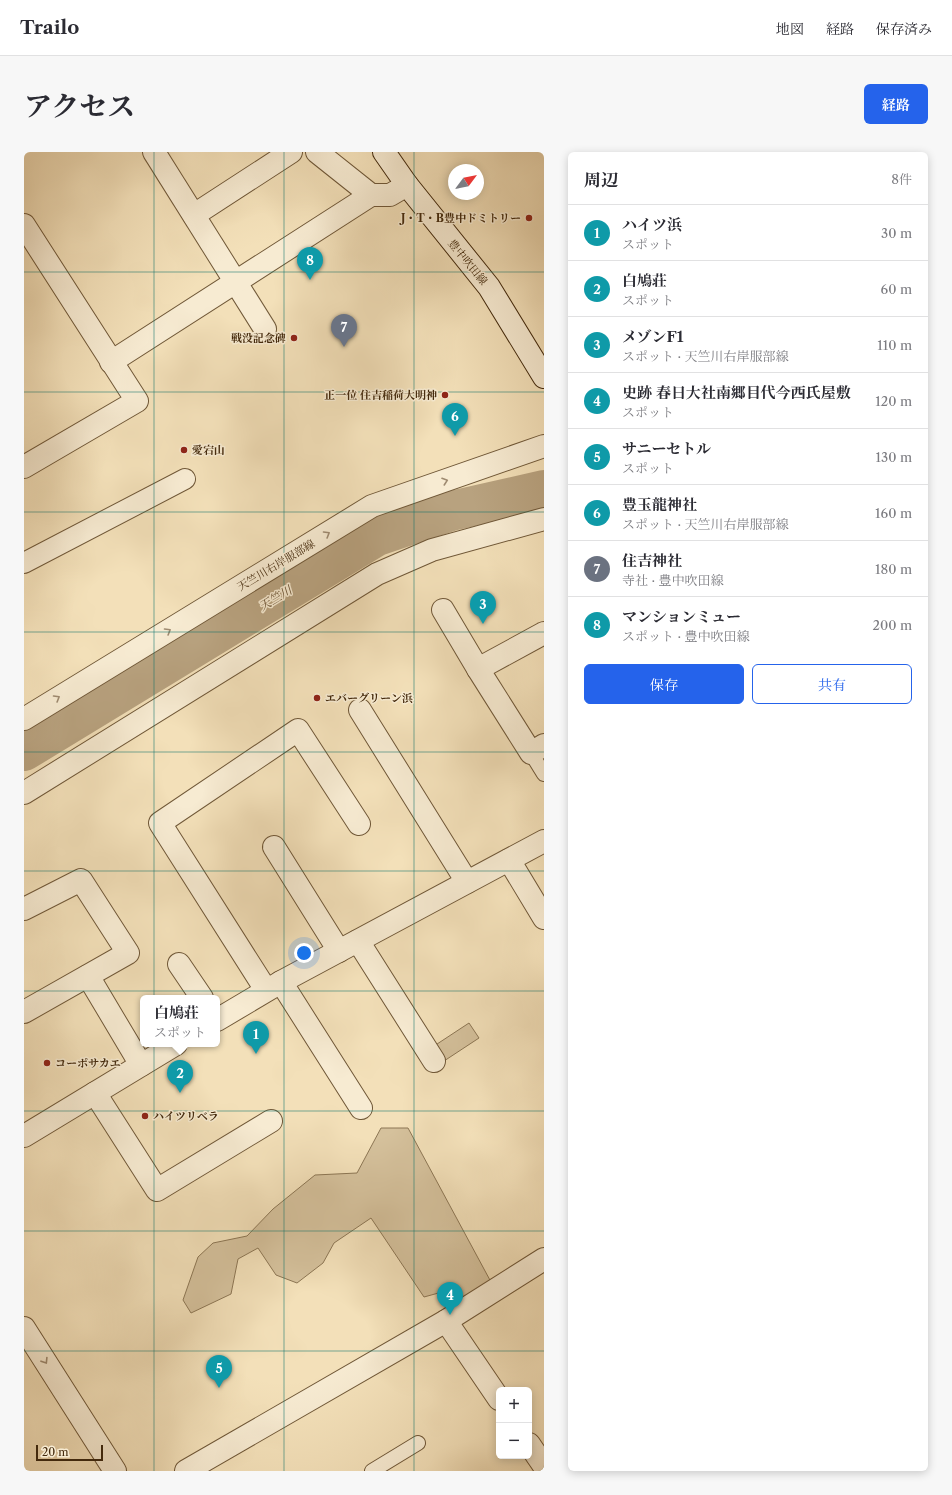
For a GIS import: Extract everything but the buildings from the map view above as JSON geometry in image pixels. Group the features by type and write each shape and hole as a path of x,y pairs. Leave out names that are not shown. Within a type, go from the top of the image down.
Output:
{"street":[{"path":"154,152 265,329"},
{"path":"194,215 291,152"},
{"path":"317,152 371,195"},
{"name":"豊中吹田線","path":"384,152 407,185 489,287 544,377"},
{"path":"111,362 371,195 390,195 407,185"},
{"path":"24,225 111,362 138,401 24,467"},
{"name":"天竺川右岸服部線","path":"24,719 372,506 544,446"},
{"path":"24,564 185,479"},
{"path":"24,793 377,574 432,550 544,519"},
{"path":"443,610 478,669 537,749"},
{"path":"478,669 544,633"},
{"path":"360,710 467,882"},
{"path":"358,824 298,730 160,824 361,1108"},
{"path":"220,1018 274,986 544,841"},
{"path":"274,847 434,1061"},
{"path":"509,860 544,918"},
{"path":"24,909 81,880 128,954 24,1012"},
{"path":"180,964 200,995"},
{"path":"88,976 141,1065"},
{"path":"24,1136 171,1047"},
{"path":"95,1093 157,1190 271,1121"},
{"path":"186,1471 446,1321 544,1259"},
{"path":"446,1321 496,1396"},
{"path":"24,1328 115,1471"},
{"path":"532,1448 544,1466"}],"lane":[{"path":"537,749 544,774"},
{"path":"372,1471 418,1443"}],"shaded area":[{"path":"469,1023 479,1038 441,1063 431,1048"},
{"path":"381,1128 408,1128 491,1282 461,1303 453,1289 424,1297 371,1218 334,1243 323,1263 297,1283 276,1275 258,1248 238,1259 231,1294 191,1313 183,1300 198,1257 213,1243 247,1236 273,1209 315,1175 357,1173"}],"waterway":[{"name":"天竺川","path":"24,751 377,536 451,511 544,490"}],"place":[{"name":"J・T・B豊中ドミトリー","path":"529,218"},
{"name":"マンションミュー","path":"310,280"},
{"name":"戦没記念碑","path":"294,338"},
{"name":"住吉神社","path":"344,347"},
{"name":"正一位 住吉稲荷大明神","path":"445,395"},
{"name":"豊玉龍神社","path":"455,436"},
{"name":"愛宕山","path":"184,450"},
{"name":"メゾンF1","path":"483,624"},
{"name":"エバーグリーン浜","path":"317,698"},
{"name":"ハイツ浜","path":"256,1054"},
{"name":"コーポサカエ","path":"47,1063"},
{"name":"白鳩荘","path":"180,1093"},
{"name":"ハイツリベラ","path":"145,1116"},
{"name":"史跡 春日大社南郷目代今西氏屋敷","path":"450,1315"},
{"name":"サニーセトル","path":"219,1388"}]}
